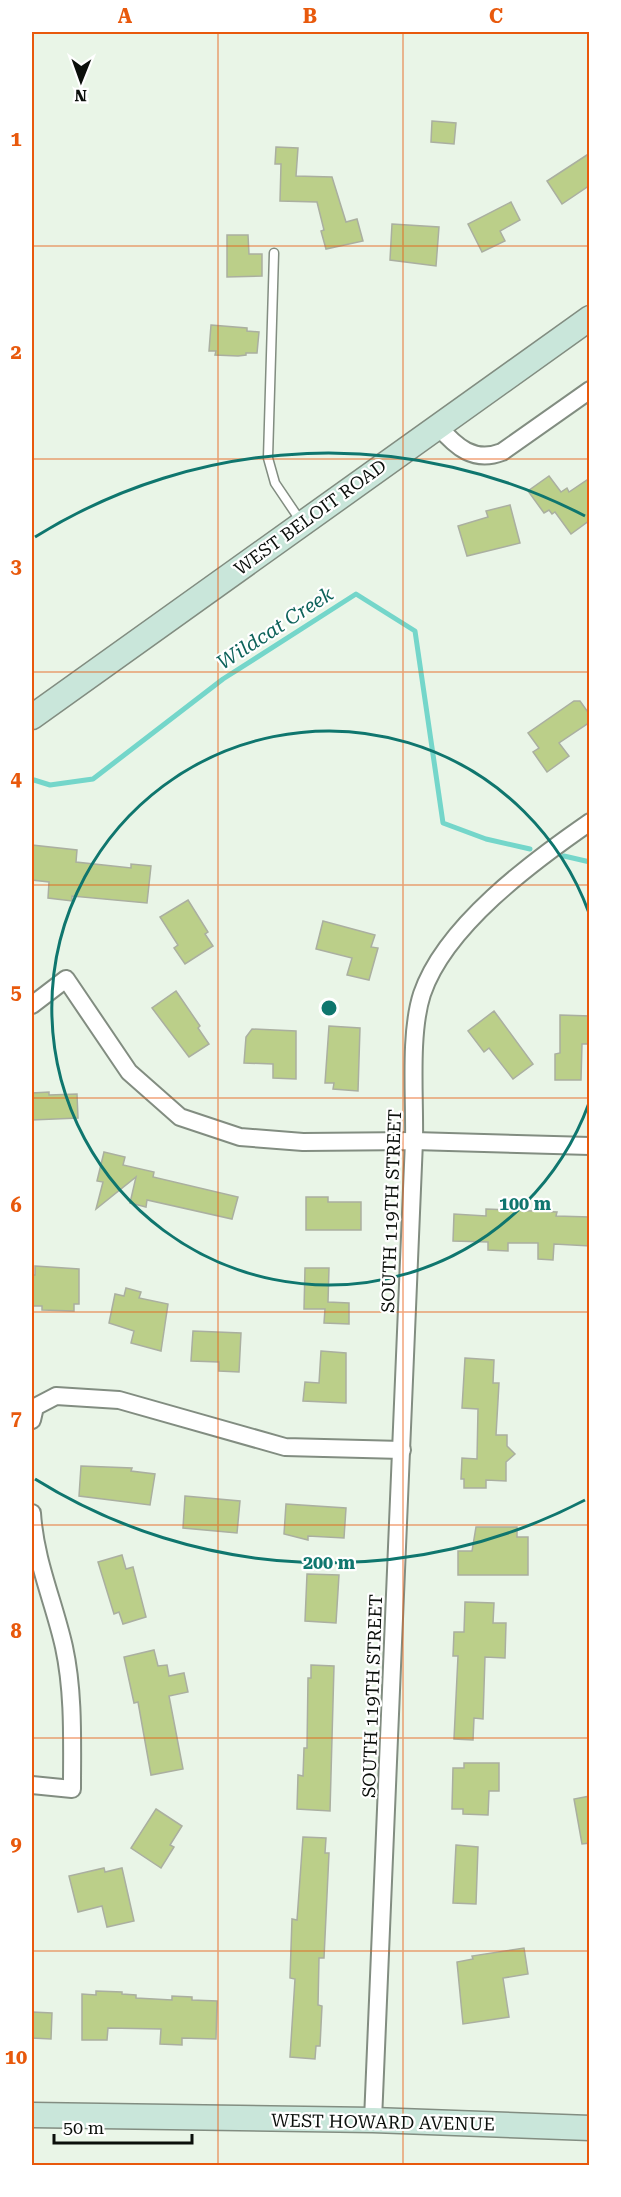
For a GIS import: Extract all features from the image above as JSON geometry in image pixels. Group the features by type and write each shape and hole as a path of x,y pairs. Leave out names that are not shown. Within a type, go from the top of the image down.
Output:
{"main road":[{"name":"WEST BELOIT ROAD","path":"32,717 590,318"},
{"name":"WEST HOWARD AVENUE","path":"32,2115 373,2121 590,2128"}],"street":[{"path":"438,426 464,451 478,456 491,456 502,452 590,390"},
{"name":"SOUTH 119TH STREET","path":"373,2121 402,1450 414,1141 416,1022 422,994 435,966 458,931 549,850 590,822"},
{"path":"32,1005 66,979 129,1072 180,1117 240,1137 303,1142 414,1141 590,1146"},
{"path":"32,1420 35,1407 56,1396 119,1400 285,1447 402,1450"},
{"path":"32,1514 40,1569 64,1647 72,1713 72,1789 32,1785"}],"lane":[{"path":"274,254 268,458 275,483 302,523"}],"building":[{"path":"432,121 456,123 454,144 431,142"},
{"path":"276,147 298,148 296,176 332,177 346,222 357,219 363,241 326,249 317,202 280,201 281,164 275,164"},
{"path":"590,153 590,185 562,204 547,181"},
{"path":"511,202 520,220 500,231 505,241 482,252 468,224"},
{"path":"392,224 439,227 436,266 390,260"},
{"path":"227,235 248,235 249,254 262,254 262,276 227,277"},
{"path":"211,325 247,328 247,331 259,332 257,353 238,356 215,355 216,351 209,351"},
{"path":"549,476 561,492 567,488 569,492 590,478 590,520 571,534 555,512 552,514 549,510 544,513 528,491"},
{"path":"510,505 520,543 467,556 458,526 488,517 486,511"},
{"path":"574,701 580,701 590,715 590,722 559,743 569,756 547,772 533,752 539,748 528,733"},
{"path":"32,845 77,850 76,862 131,868 131,864 151,866 147,903 72,896 72,901 48,898 49,882 32,880"},
{"path":"188,900 208,932 205,934 213,946 185,964 174,948 178,945 160,917"},
{"path":"323,921 375,935 371,947 378,948 369,980 347,975 352,958 316,949"},
{"path":"176,991 200,1026 198,1028 209,1044 189,1057 152,1008"},
{"path":"494,1011 533,1064 513,1079 489,1048 484,1052 468,1031"},
{"path":"560,1015 590,1016 590,1044 582,1044 581,1080 555,1080 555,1054 560,1053"},
{"path":"329,1026 360,1028 358,1091 333,1089 334,1083 325,1083"},
{"path":"252,1029 296,1031 296,1079 273,1078 273,1064 244,1063 246,1037"},
{"path":"49,1092 49,1095 77,1094 78,1118 32,1120 32,1093"},
{"path":"104,1152 125,1157 123,1165 154,1172 153,1177 238,1197 232,1219 147,1200 146,1207 130,1203 136,1177 96,1209 103,1182 97,1181"},
{"path":"306,1197 328,1197 328,1202 361,1202 361,1230 306,1230"},
{"path":"486,1209 557,1212 556,1216 590,1217 590,1246 554,1244 553,1260 538,1259 538,1243 508,1243 508,1251 488,1250 488,1242 453,1241 454,1214 486,1216"},
{"path":"35,1266 79,1269 79,1304 74,1304 74,1311 42,1310 42,1306 32,1306 32,1275 35,1275"},
{"path":"305,1268 329,1268 328,1302 349,1303 349,1324 324,1323 325,1309 304,1309"},
{"path":"126,1288 141,1292 139,1298 168,1304 161,1351 131,1343 134,1331 109,1323 115,1294 124,1296"},
{"path":"193,1331 241,1333 239,1372 219,1371 219,1362 191,1361"},
{"path":"321,1351 346,1353 346,1403 303,1401 305,1382 319,1383"},
{"path":"465,1358 494,1360 493,1383 499,1383 496,1435 507,1435 507,1446 515,1454 506,1462 506,1481 486,1480 486,1488 464,1488 464,1479 461,1479 462,1458 477,1459 478,1409 462,1408"},
{"path":"81,1466 132,1468 131,1471 155,1474 150,1505 79,1496"},
{"path":"185,1496 240,1501 237,1533 183,1528"},
{"path":"286,1504 346,1508 344,1538 308,1536 308,1540 284,1534"},
{"path":"476,1527 517,1527 517,1537 528,1537 528,1575 458,1575 458,1551 472,1551"},
{"path":"122,1555 126,1569 133,1567 146,1617 123,1624 119,1612 114,1614 98,1562"},
{"path":"307,1574 339,1575 336,1623 305,1621"},
{"path":"465,1602 494,1603 493,1623 506,1623 505,1658 485,1657 483,1719 474,1718 473,1740 454,1739 458,1656 453,1656 454,1632 464,1632"},
{"path":"154,1650 158,1666 167,1665 169,1676 184,1673 188,1692 169,1696 183,1769 151,1775 138,1702 134,1703 124,1657"},
{"path":"311,1665 334,1666 330,1811 297,1809 298,1775 303,1776 304,1748 307,1748 308,1678 311,1678"},
{"path":"464,1763 499,1763 499,1791 489,1791 488,1815 463,1814 463,1809 452,1809 453,1768 464,1768"},
{"path":"590,1796 590,1843 582,1844 574,1799"},
{"path":"156,1809 182,1826 170,1845 174,1847 161,1868 131,1848"},
{"path":"303,1837 326,1838 325,1853 329,1853 324,1958 319,1958 318,2005 322,2006 320,2046 316,2046 315,2059 290,2057 295,1979 290,1978 292,1919 297,1920"},
{"path":"456,1845 478,1847 476,1904 453,1903"},
{"path":"104,1868 105,1872 122,1868 134,1921 107,1927 102,1906 78,1912 69,1876"},
{"path":"524,1948 528,1974 503,1978 509,2017 463,2024 457,1962 473,1959 472,1956"},
{"path":"96,1991 122,1992 122,1994 136,1995 136,1998 172,2000 172,1996 217,2001 216,2039 182,2038 182,2045 160,2044 161,2029 108,2028 107,2040 82,2040 82,1994 96,1995"},
{"path":"32,2012 52,2013 51,2039 32,2038"}],"waterway":[{"name":"Wildcat Creek","path":"34,780 50,785 93,779 223,679 356,594 415,631 443,823 486,839 530,849"},
{"name":"Wildcat Creek","path":"564,856 590,862"}]}
